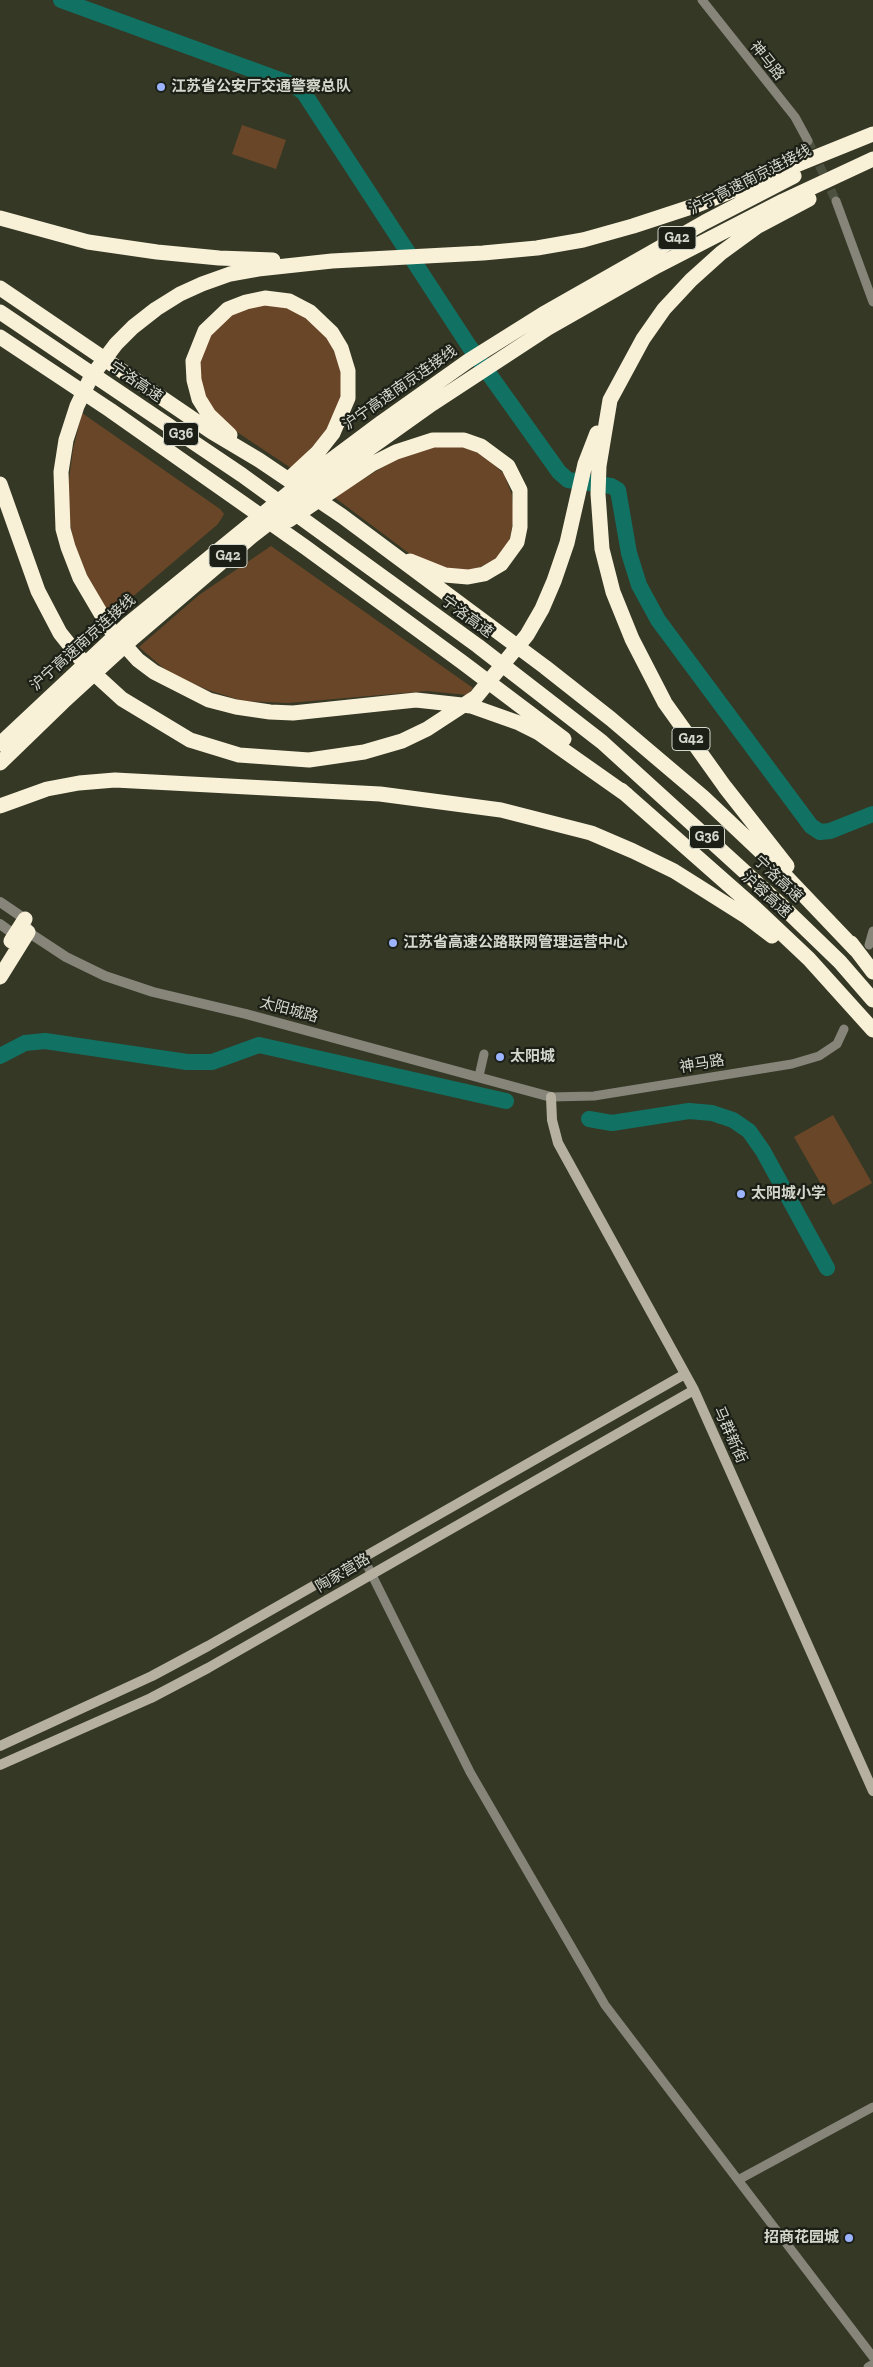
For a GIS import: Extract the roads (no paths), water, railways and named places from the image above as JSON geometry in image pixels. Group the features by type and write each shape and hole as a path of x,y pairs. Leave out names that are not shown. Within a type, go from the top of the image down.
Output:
{"highway":[{"name":"G42","path":"627,795 539,733 501,716 472,706 416,700 300,712 270,712 236,707 209,700 154,672 138,660 118,639 94,605 80,578 68,547 63,529 61,472 66,440 77,406 91,378 116,344 133,327 156,308 180,294 230,274 332,261 537,248 583,240 633,226 760,181 873,135"},
{"name":"沪宁高速南京连接线","path":"0,764 63,702 194,584 314,488 477,374 490,356 597,282 697,226 873,135"},
{"name":"沪宁高速南京连接线","path":"0,744 128,624 306,478 468,361 490,356 548,328 657,266 782,201 873,159"},
{"name":"G42","path":"873,168 758,226 722,253 691,280 664,309 642,339 626,368 610,400 592,466 598,494 602,549 613,592 632,639 665,703 724,787 863,947 873,972"},
{"path":"0,218 88,242 157,252 219,258 332,261"},
{"path":"0,288 78,339 212,432 259,460 342,516 545,667 611,719 703,797 863,947"},
{"path":"128,624 167,583 304,467 334,433 343,414 348,398 348,370 342,348 332,333 310,312 289,301 265,298 246,302 228,309 216,318 204,331 193,361 194,380 200,399 209,415 259,460"},
{"name":"宁洛高速","path":"0,312 242,476 478,646 602,742 779,903 840,962 873,1000"},
{"name":"G36","path":"0,337 110,410 305,547 558,734 627,795"},
{"path":"194,584 372,464 420,444 447,439 464,440 496,455 508,466 515,478 520,490 521,507 517,542 501,564 484,574 468,577 445,575 419,566 383,546"},
{"path":"0,484 38,591 60,632 87,667 122,699 190,740 238,755 309,760 364,752 402,741 427,729 476,697 527,635 542,609 567,543 578,492 592,466"},
{"path":"0,806 47,789 79,782 115,780 380,794 501,810 591,833 674,871 747,917 829,980"},
{"name":"沪蓉高速","path":"627,795 756,909 829,980 873,1030"},
{"path":"0,959 23,928"},
{"path":"0,977 23,928"}],"main road":[{"name":"马群新街","path":"551,1097 552,1120 558,1143 694,1390 873,1791"},
{"name":"陶家营路","path":"0,1746 152,1676 208,1646 685,1374"},
{"name":"陶家营路","path":"0,1765 159,1694 260,1639 694,1390"}],"street":[{"name":"神马路","path":"702,0 795,117 808,141"},
{"path":"836,202 873,302"},
{"name":"太阳城路","path":"0,902 23,928 66,957 105,976 153,992 246,1014 551,1097"},
{"name":"太阳城路","path":"0,924 23,928"},
{"path":"863,947 873,931"},
{"name":"神马路","path":"551,1097 594,1096 792,1064 820,1056 837,1044 844,1029"},
{"path":"479,1076 484,1054"},
{"path":"363,1557 470,1772 605,2005 873,2357"},
{"path":"738,2180 873,2107"},
{"path":"868,2367 873,2364"}],"waterway":[{"path":"61,0 294,85 304,93 469,346 559,472 568,480 611,486 618,490 629,553 639,585 658,620 811,826 820,832 830,831 873,814"},
{"path":"0,1056 25,1043 45,1041 187,1062 212,1062 259,1045 506,1101"},
{"path":"589,1119 612,1123 689,1111 712,1113 733,1120 749,1131 763,1151 827,1268"}],"tunnel":[{"path":"808,141 836,201"}],"place":[{"name":"江苏省公安厅交通警察总队","path":"161,87"},
{"name":"江苏省高速公路联网管理运营中心","path":"393,943"},
{"name":"太阳城","path":"500,1057"},
{"name":"太阳城小学","path":"741,1194"},
{"name":"招商花园城","path":"849,2238"}]}
